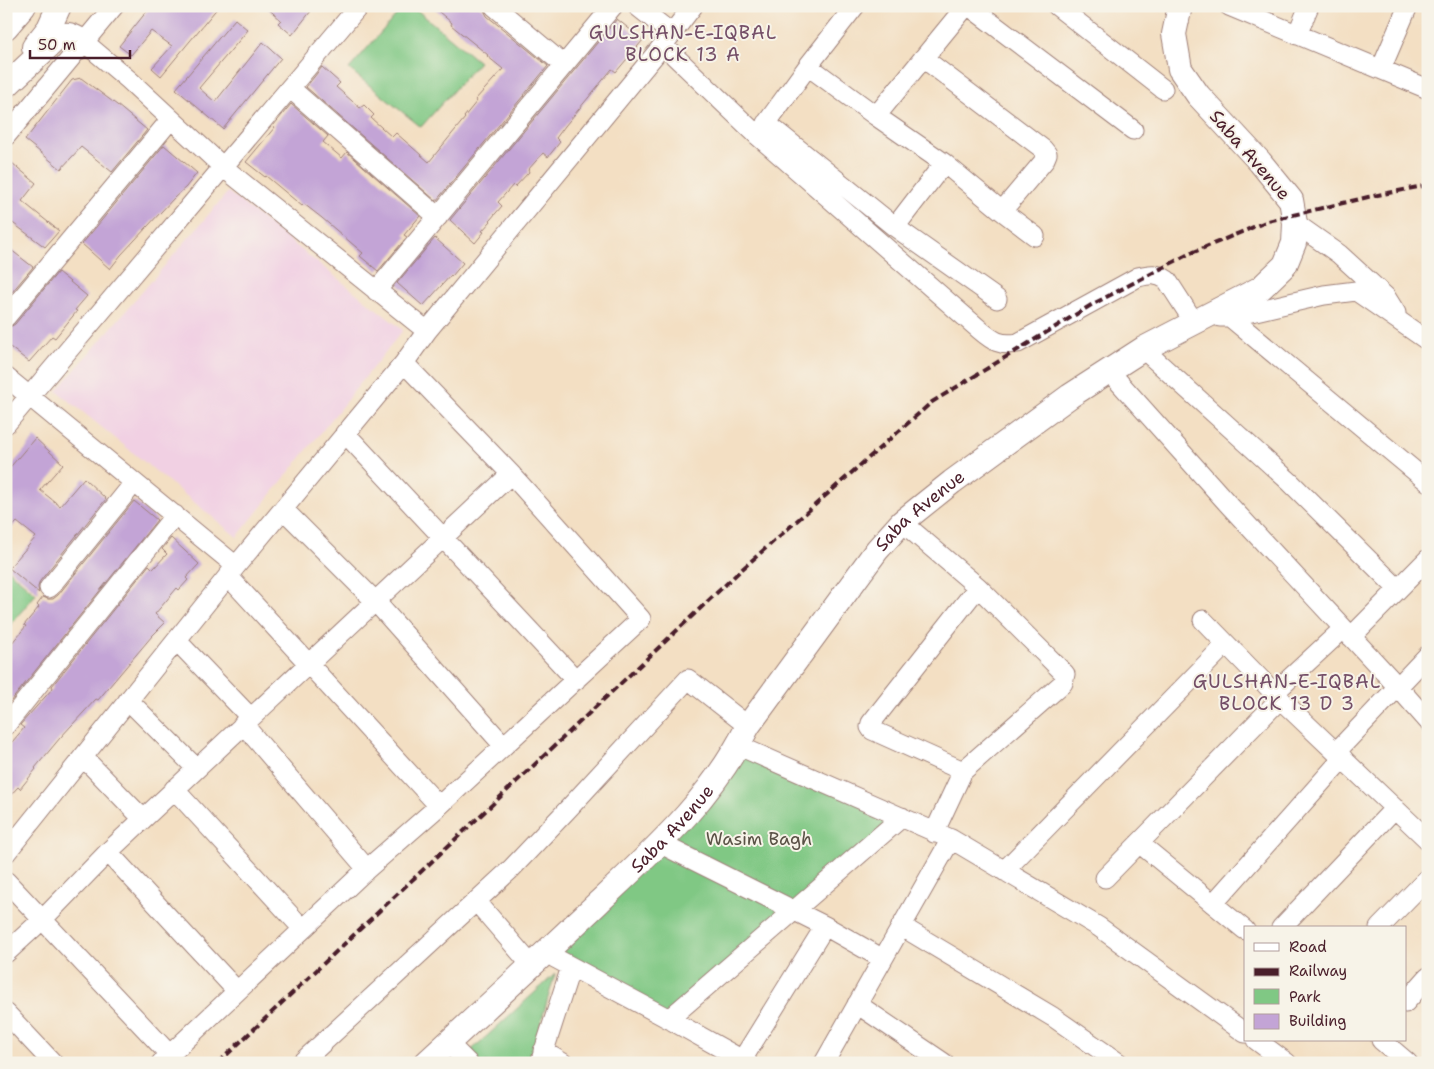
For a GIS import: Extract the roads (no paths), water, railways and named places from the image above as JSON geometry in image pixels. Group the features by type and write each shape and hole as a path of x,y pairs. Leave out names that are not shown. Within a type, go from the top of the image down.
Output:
{"main road":[{"path":"6,81 49,28 59,6"},
{"name":"Saba Avenue","path":"426,1063 540,959 661,844 704,796 744,736 876,550 902,522 952,482 1070,396 1143,349 1262,288 1285,265 1294,242 1295,223 1292,200 1260,162 1198,95 1180,69 1174,34 1180,6"},
{"path":"6,86 62,35 70,34 84,42"}],"street":[{"path":"6,136 114,6"},
{"path":"6,424 359,6"},
{"path":"494,6 564,65"},
{"path":"376,291 613,6"},
{"path":"637,6 667,39 762,129 990,338 999,343 1008,345 1018,343 1138,277 1150,274 1160,275 1167,280 1200,319 1230,318 1324,295 1356,292 1428,341"},
{"path":"6,853 232,571 404,363 427,331 693,6"},
{"path":"762,129 855,6"},
{"path":"876,116 968,6 1133,130"},
{"path":"1057,6 1163,89"},
{"path":"1229,6 1428,89"},
{"path":"1297,35 1309,6"},
{"path":"1381,69 1408,6"},
{"path":"84,42 129,80 223,167 427,331"},
{"path":"923,58 1043,149 1047,154 1044,161 1002,211"},
{"path":"808,66 944,163 1035,236"},
{"path":"290,88 438,217"},
{"path":"6,317 171,119"},
{"path":"762,129 895,227 998,299"},
{"path":"895,227 944,163"},
{"path":"1295,223 1339,254 1386,297 1402,323"},
{"path":"1230,318 1428,482"},
{"path":"1143,349 1290,482 1398,589"},
{"path":"6,881 43,919 165,1059 366,869 439,806 641,619 511,474 404,363"},
{"path":"1109,371 1228,505 1428,721"},
{"path":"6,377 175,515 232,571 308,664 439,806"},
{"path":"345,433 576,680"},
{"path":"6,953 43,919 142,819 511,474"},
{"path":"49,588 134,483"},
{"path":"283,509 375,602 504,746"},
{"path":"6,725 175,515"},
{"path":"824,1063 901,926 942,836 963,771 1063,683 1065,679 1065,674 978,587 902,522"},
{"path":"1105,878 1277,696 1347,632 1398,589 1428,559"},
{"path":"963,771 872,730 870,726 978,587"},
{"path":"1203,620 1277,696 1428,840"},
{"path":"176,641 247,721 366,869"},
{"path":"1004,871 1226,644"},
{"path":"1213,904 1398,687 1428,655"},
{"path":"301,1063 511,869 570,808 688,679 744,736 942,836 1099,927 1244,1031"},
{"path":"128,700 196,768"},
{"path":"83,757 142,819"},
{"path":"174,789 303,929"},
{"path":"1282,926 1395,808"},
{"path":"669,1019 902,817"},
{"path":"1139,843 1244,929"},
{"path":"661,844 825,926 883,959"},
{"path":"108,852 237,991"},
{"path":"1381,926 1428,878"},
{"path":"476,901 540,959 555,958 745,1061 825,926"},
{"path":"901,926 1053,1016 1119,1063"},
{"path":"564,1063 541,1057 571,967"},
{"path":"1406,1001 1428,977"},
{"path":"857,1004 944,1063"},
{"path":"6,1013 53,1063"},
{"path":"1259,1042 1287,1063"},
{"path":"1383,1042 1408,1063"},
{"path":"448,1043 468,1063"}],"railway":[{"path":"218,1063 741,570 932,402 1093,304 1189,254 1268,221 1428,185"}],"district":[{"name":"GULSHAN-E-IQBAL BLOCK 13 A","path":"683,43"},
{"name":"GULSHAN-E-IQBAL BLOCK 13 D 3","path":"1287,692"}],"park label":[{"name":"Wasim Bagh","path":"759,839"}]}
